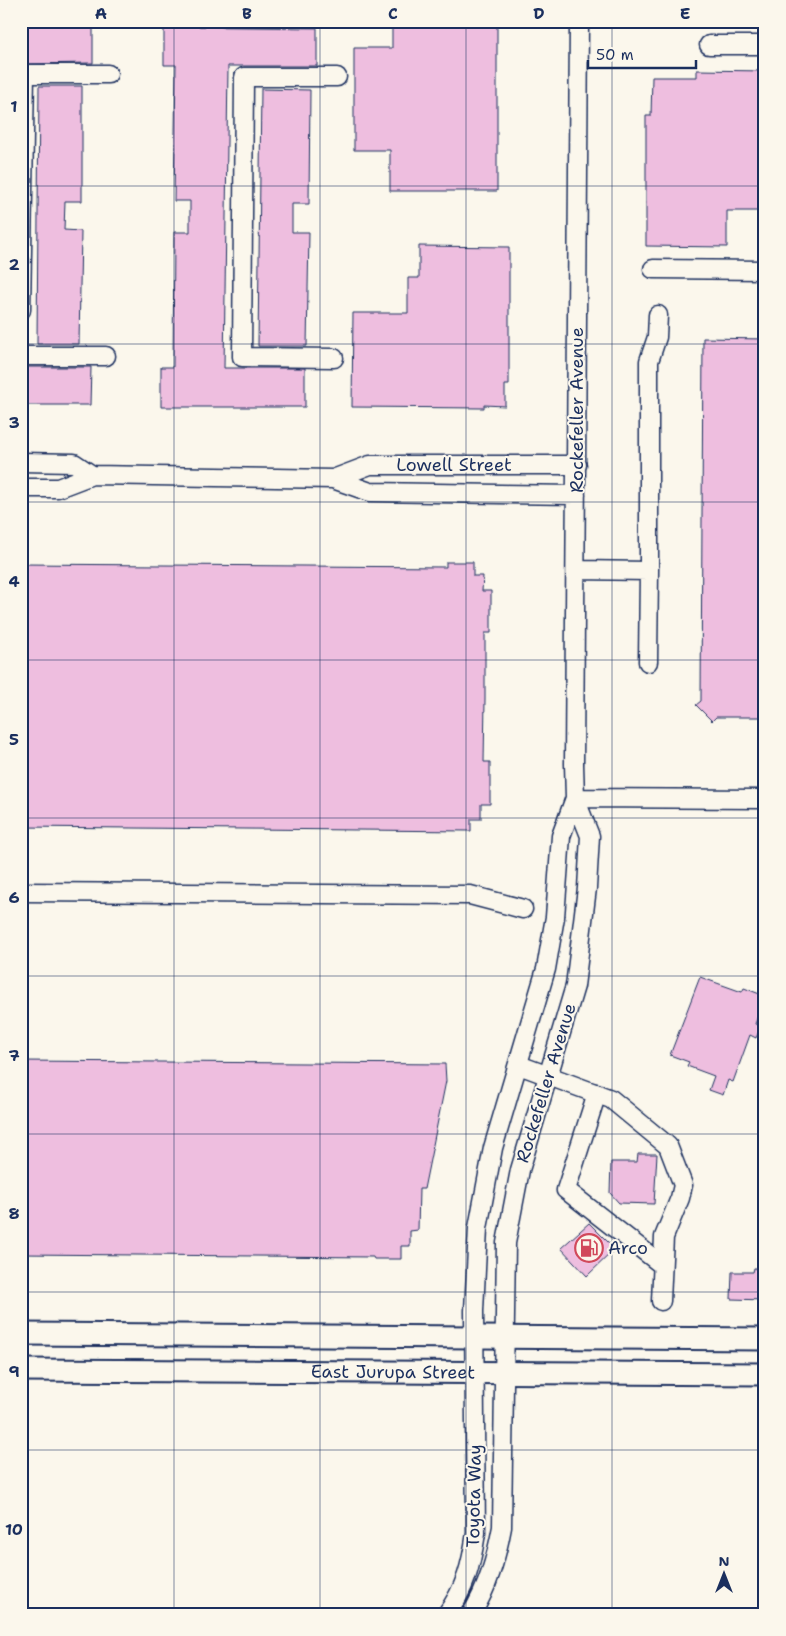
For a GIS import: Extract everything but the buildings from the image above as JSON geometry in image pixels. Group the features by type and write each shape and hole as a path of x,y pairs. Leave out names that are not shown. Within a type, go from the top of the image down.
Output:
{"main road":[{"name":"East Jurupa Street","path":"21,1334 765,1339"},
{"name":"East Jurupa Street","path":"21,1370 765,1374"}],"street":[{"name":"Rockefeller Avenue","path":"475,1371 475,1254 485,1188 493,1148 546,968 555,917 561,836 575,798 579,21"},
{"path":"709,44 765,45"},
{"path":"21,310 25,74 108,74"},
{"path":"334,358 242,357 244,77 337,77"},
{"path":"653,269 765,270"},
{"path":"648,662 649,361 657,337 658,315"},
{"path":"21,356 106,356"},
{"name":"Lowell Street","path":"21,462 74,463 92,475"},
{"name":"Lowell Street","path":"333,478 370,465 577,465"},
{"name":"Lowell Street","path":"21,488 58,488 92,475 333,478 370,492 576,494"},
{"path":"576,570 649,571"},
{"name":"Rockefeller Avenue","path":"504,1372 506,1243 520,1170 575,986 582,942 590,836 575,798"},
{"path":"575,798 765,799"},
{"path":"21,892 470,895 523,909"},
{"path":"519,1065 610,1099 668,1146 682,1184 680,1198 664,1238 661,1301"},
{"path":"597,1093 566,1190 662,1265"},
{"name":"Toyota Way","path":"446,1615 463,1587 472,1564 476,1532 475,1371"},
{"name":"Toyota Way","path":"472,1615 483,1596 495,1562 502,1527 504,1372"}],"place":[{"name":"Arco","path":"589,1248"}]}
